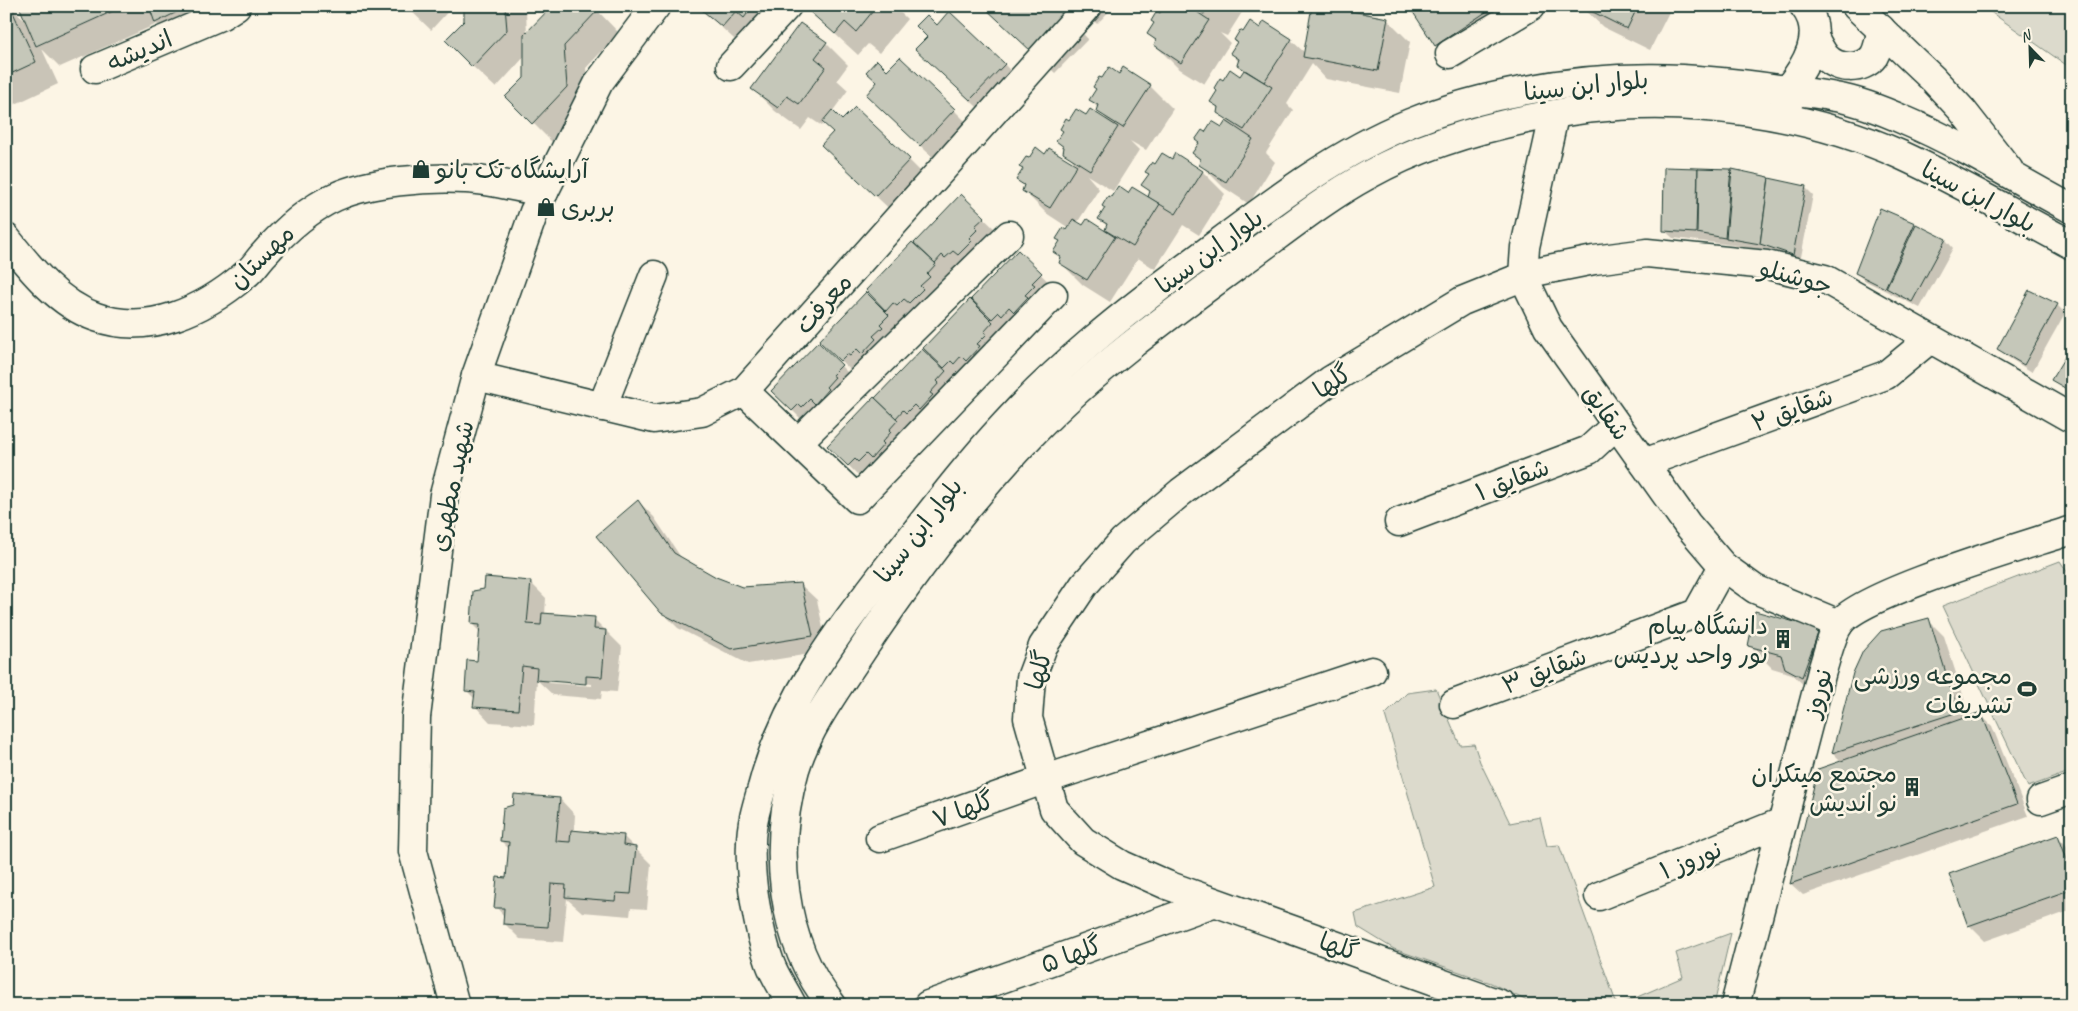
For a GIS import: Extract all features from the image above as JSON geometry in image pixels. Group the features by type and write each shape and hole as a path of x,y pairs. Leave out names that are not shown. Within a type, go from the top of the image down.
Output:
{"street":[{"name":"اندیشه","path":"95,69 222,15 236,6"},
{"name":"شهید مطهری","path":"451,1002 413,851 416,718 444,495 476,376 534,212 599,82 656,6"},
{"path":"732,66 787,6"},
{"name":"معرفت","path":"476,376 654,419 702,412 744,391 1088,6"},
{"path":"1450,54 1531,6"},
{"path":"1789,117 1787,90 1804,68 1814,39 1812,23 1804,6"},
{"path":"1856,6 1962,110 2016,179"},
{"path":"1814,39 1826,57 1840,66 1857,67 1872,58 1879,46 1881,29"},
{"name":"بلوار ابن سینا","path":"792,1005 770,964 754,888 751,843 756,808 770,756 789,711 806,682 855,610 952,485 1006,423 1049,380 1134,307 1260,213 1333,163 1371,141 1408,124 1441,111 1494,97 1590,80 1644,76 1716,80 1839,97 1874,108 1936,134 2072,209"},
{"name":"بلوار ابن سینا","path":"832,1005 803,962 792,927 785,890 783,845 795,770 812,728 841,682 886,616 967,510 1035,431 1105,366 1321,204 1368,174 1425,147 1476,132 1586,109 1659,104 1789,117 1854,136 1898,154 1955,181 2072,245"},
{"name":"شقایق","path":"1554,116 1525,247 1523,276 1548,328 1687,524 1723,566 1755,589 1839,624"},
{"name":"مهستان","path":"6,238 28,266 73,305 95,317 144,324 170,318 222,293 247,274 282,234 307,212 337,196 372,186 417,180 466,179 544,192"},
{"path":"798,442 1009,235"},
{"name":"جوشنلو","path":"1523,276 1594,260 1647,254 1768,264 1825,279 2069,417"},
{"path":"602,407 654,275"},
{"name":"گلها","path":"1502,1005 1459,988 1213,903 1122,865 1083,841 1054,809 1028,718 1031,678 1043,646 1060,618 1084,585 1123,541 1246,442 1331,380 1462,300 1523,276"},
{"path":"744,391 857,499 1053,295"},
{"name":"شقایق ۲","path":"1644,463 1886,375 1930,339"},
{"name":"شقایق ۱","path":"1399,522 1589,450 1616,424"},
{"path":"1839,624 1865,603 1899,589 2072,530"},
{"name":"شقایق ۳","path":"1454,704 1697,613 1723,566"},
{"name":"نوروز","path":"1735,1005 1822,671 1839,624"},
{"name":"گلها ۷","path":"880,838 1046,779 1372,671"},
{"path":"2041,800 2072,789"},
{"name":"نوروز ۱","path":"1599,896 1782,822"},
{"name":"گلها ۵","path":"928,1005 1213,903"},
{"path":"1437,1005 1459,988"}],"shaded area":[{"path":"1982,6 2072,6 2072,69"},
{"name":"مجموعه ورزشی تشریفات","path":"2060,561 2072,579 2072,771 2028,787 1942,606"},
{"path":"1436,689 1460,745 1474,744 1480,762 1510,823 1540,817 1547,846 1559,845 1617,1005 1535,1005 1491,983 1394,949 1358,927 1355,913 1435,887 1385,715 1407,693"},
{"path":"1731,933 1714,1005 1619,1005 1683,977 1676,953"}],"building":[{"path":"6,6 10,6 36,62 6,76"},
{"path":"19,6 124,6 36,46"},
{"path":"149,6 189,6 155,23"},
{"path":"464,6 505,6 507,30 472,67 445,40 464,21"},
{"path":"552,6 594,6 598,10 564,46 567,87 532,124 505,97 524,78 524,35"},
{"path":"697,6 753,6 744,18 736,11 722,27"},
{"path":"815,6 877,6 856,32 845,22 835,34 810,12"},
{"path":"983,6 1057,6 1067,15 1032,52"},
{"path":"1164,6 1177,8 1188,6 1209,20 1181,63 1154,45 1156,40 1147,34 1154,23 1151,21 1157,11 1160,13"},
{"path":"1192,6 1209,6 1204,14"},
{"path":"1312,6 1325,6 1388,18 1378,71 1303,57"},
{"path":"1409,6 1495,6 1435,46"},
{"path":"1581,6 1638,6 1627,29"},
{"path":"949,11 1005,64 970,100 915,49 927,37 916,26 927,15 937,25"},
{"path":"1250,21 1260,28 1264,21 1292,39 1264,82 1237,65 1239,59 1230,53 1237,42 1234,40 1240,30 1243,32"},
{"path":"800,23 827,42 815,58 826,67 799,104 787,96 778,108 751,89"},
{"path":"900,57 955,109 920,146 866,95 877,82 866,72 877,60 887,70"},
{"path":"1109,67 1119,74 1123,67 1151,85 1123,128 1096,111 1098,105 1089,100 1096,89 1093,87 1099,77 1102,78"},
{"path":"1230,69 1240,76 1244,70 1272,87 1244,130 1217,113 1218,107 1210,102 1217,91 1214,88 1220,78 1223,80"},
{"path":"855,107 910,159 875,196 821,145 833,132 822,122 832,110 842,120"},
{"path":"1076,109 1086,115 1090,109 1118,127 1090,170 1063,153 1064,147 1056,141 1063,131 1060,129 1066,118 1069,120"},
{"path":"1212,121 1222,127 1226,121 1253,139 1226,182 1199,165 1200,159 1192,153 1199,143 1195,140 1202,130 1205,132"},
{"path":"1036,147 1045,154 1049,148 1077,165 1050,208 1022,191 1024,185 1016,180 1023,169 1019,167 1026,157 1029,158"},
{"path":"1162,153 1172,159 1175,153 1203,171 1176,214 1148,197 1150,191 1141,185 1149,174 1145,172 1152,162 1155,164"},
{"path":"1664,167 1698,168 1696,233 1663,231"},
{"path":"1698,168 1731,169 1725,238 1697,233"},
{"path":"1732,169 1769,177 1760,244 1726,238"},
{"path":"1769,178 1806,186 1793,255 1760,244"},
{"path":"1118,186 1128,193 1132,187 1160,204 1133,247 1105,230 1107,224 1098,219 1105,208 1102,206 1108,196 1111,197"},
{"path":"961,194 985,217 975,226 978,229 969,238 972,241 958,255 953,251 945,258 942,255 935,263 914,243"},
{"path":"1880,208 1915,223 1885,288 1855,273"},
{"path":"1073,219 1083,225 1087,219 1115,237 1087,280 1059,263 1061,257 1053,252 1060,241 1056,239 1063,228 1066,230"},
{"path":"1916,224 1946,239 1912,302 1886,288"},
{"path":"912,242 936,264 927,274 930,277 920,286 923,289 909,303 904,299 897,306 893,303 886,311 866,290"},
{"path":"1018,250 1042,273 1032,283 1035,285 1025,295 1028,297 1014,312 1009,307 1002,315 999,312 992,319 971,299"},
{"path":"2029,290 2058,304 2024,365 1997,349"},
{"path":"866,292 889,315 880,324 883,327 873,336 876,339 862,354 857,349 850,356 847,354 840,361 819,341"},
{"path":"970,299 993,322 984,332 987,334 977,344 980,346 966,361 961,356 954,364 951,361 944,368 923,348"},
{"path":"818,342 842,365 832,375 835,377 826,387 828,389 815,404 810,399 802,407 799,404 792,411 771,391"},
{"path":"2072,345 2072,392 2051,380"},
{"path":"922,349 946,371 930,393 933,395 919,410 914,405 906,413 903,410 896,418 875,398"},
{"path":"874,397 898,420 882,442 884,444 871,459 866,454 858,462 855,459 848,466 827,446"},
{"path":"638,500 674,553 716,577 742,587 801,583 813,636 731,649 661,613 596,536"},
{"path":"485,577 531,581 527,624 541,625 542,613 595,617 594,629 606,630 602,677 586,676 586,684 536,680 537,668 522,666 518,710 473,707 475,692 465,691 467,660 477,661 480,625 471,624 473,591 484,589"},
{"name":"دانشگاه پیام نور واحد پردیس","path":"1755,611 1813,627 1818,633 1802,677 1785,668 1781,655 1748,646"},
{"path":"1929,618 1958,712 1832,753 1853,673 1863,651 1881,631"},
{"name":"مجتمع میتکران نو اندیش","path":"1981,712 2017,804 1790,884 1818,769"},
{"path":"514,794 560,798 556,841 570,842 571,830 624,835 623,845 636,847 631,894 616,893 615,901 565,897 566,885 551,884 548,927 503,924 504,908 494,908 497,877 506,878 509,842 500,841 503,808 513,805"},
{"path":"2058,835 2072,873 2072,889 1968,926 1949,874"}],"place":[{"name":"آرایشگاه تک بانو","path":"421,169"},
{"name":"بربری","path":"546,207"},
{"name":"دانشگاه پیام نور واحد پردیس","path":"1783,639"},
{"name":"مجموعه ورزشی تشریفات","path":"2027,689"},
{"name":"مجتمع میتکران نو اندیش","path":"1912,787"}]}
